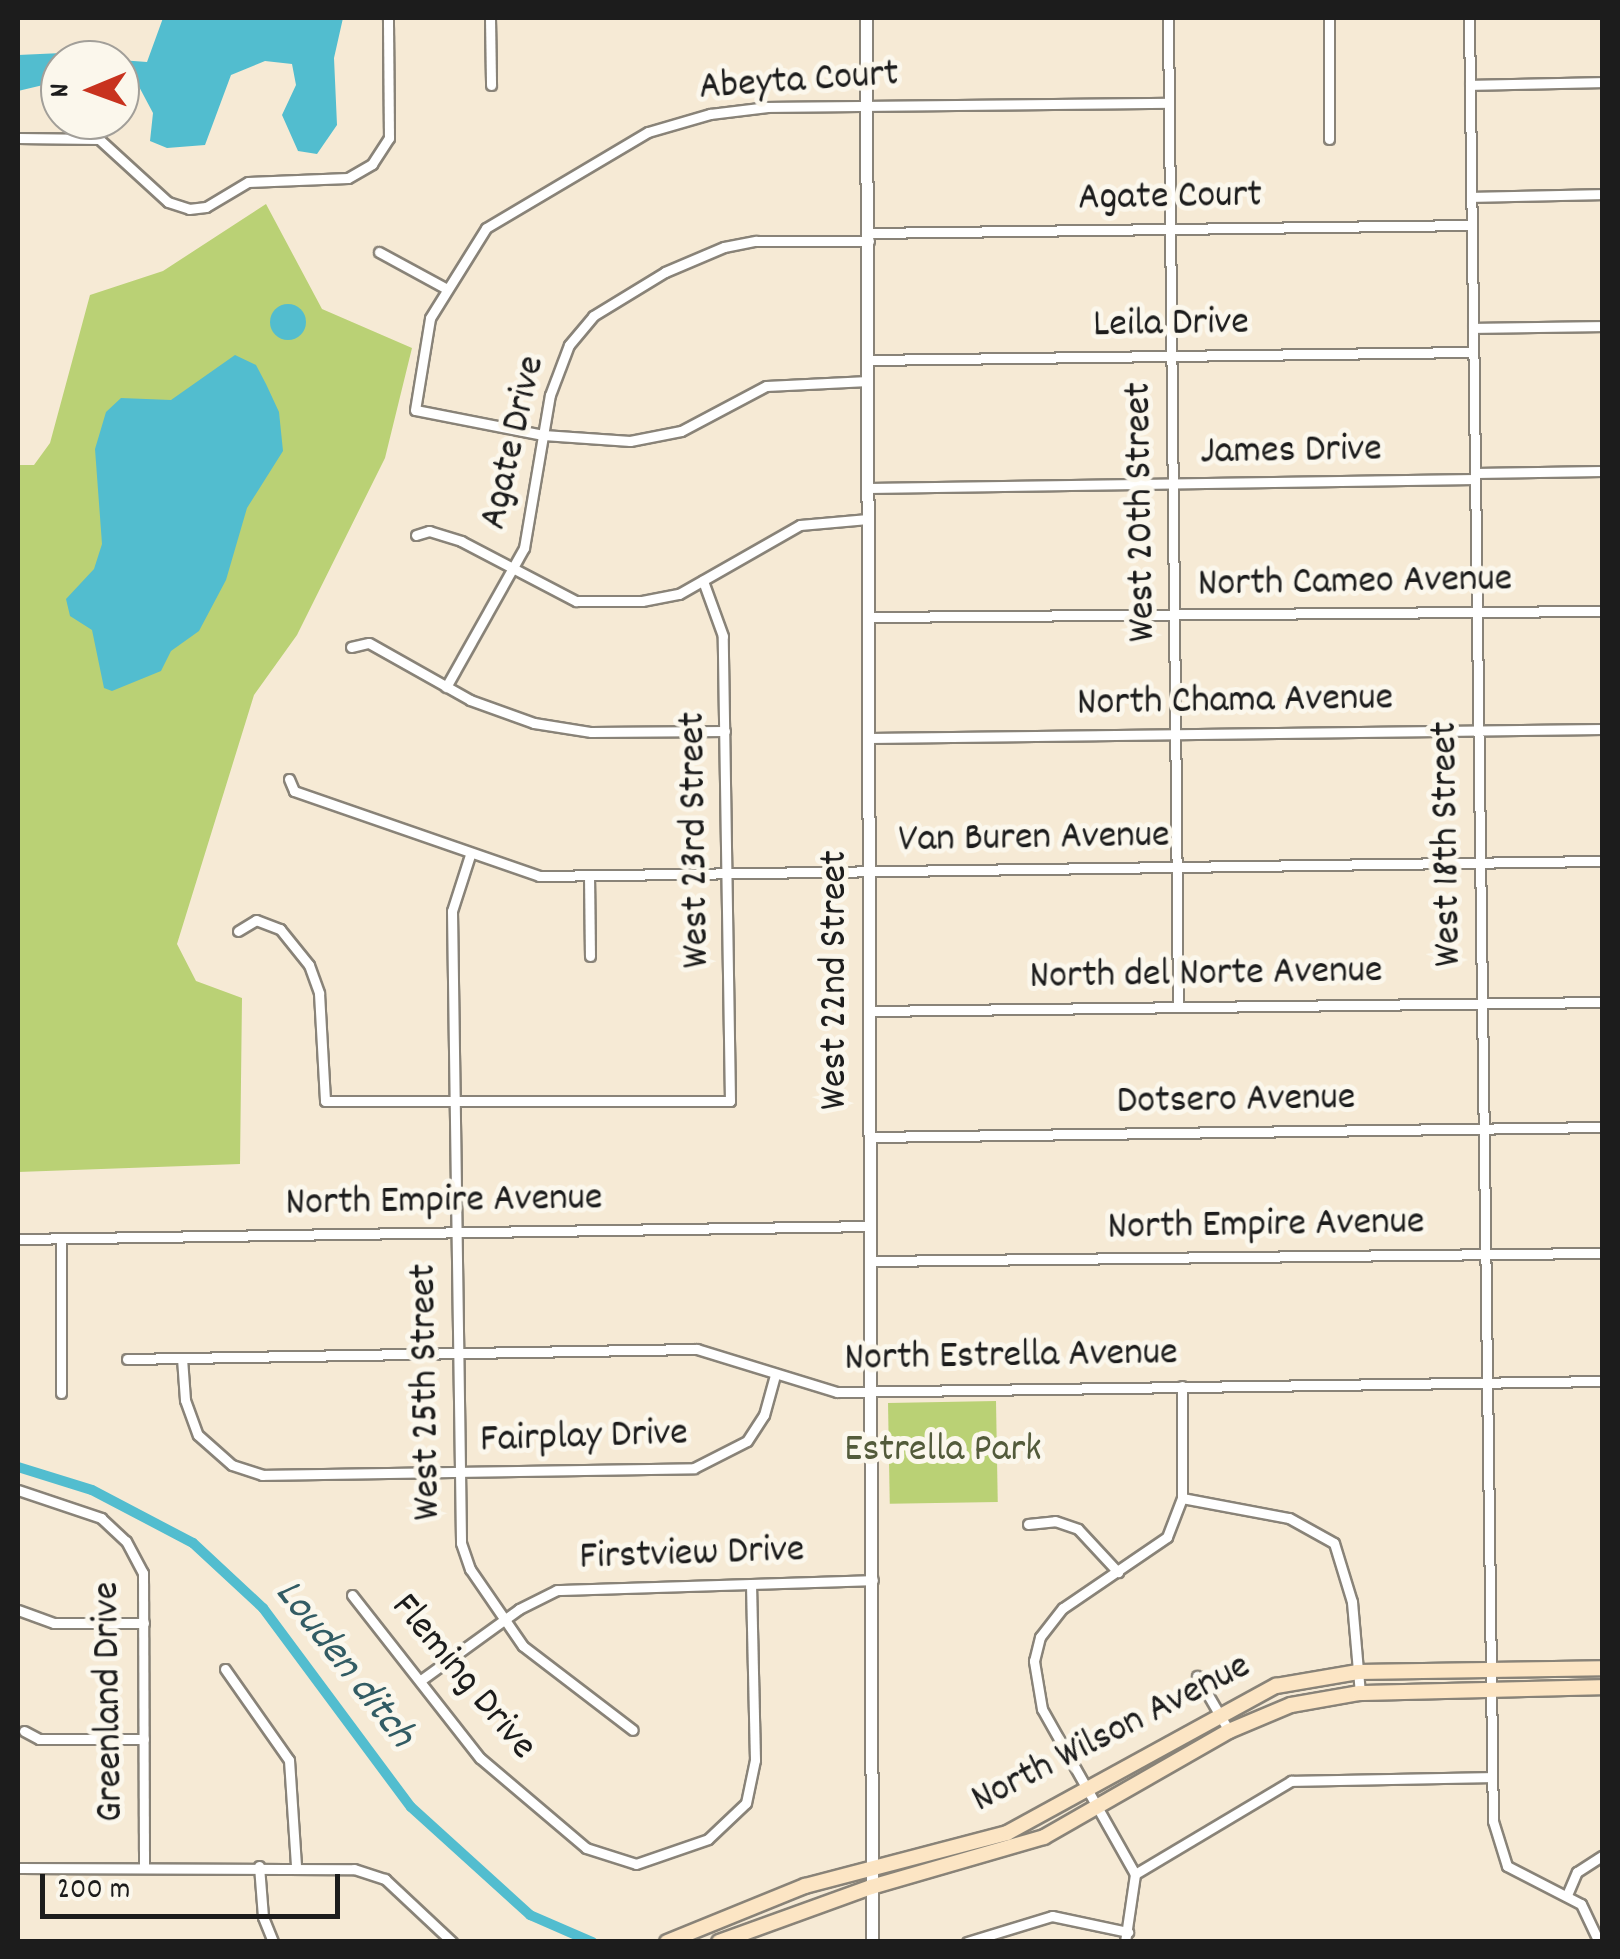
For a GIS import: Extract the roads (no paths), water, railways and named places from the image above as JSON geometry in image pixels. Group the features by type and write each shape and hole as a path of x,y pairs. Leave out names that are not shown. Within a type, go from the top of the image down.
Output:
{"main road":[{"name":"North Wilson Avenue","path":"667,1942 805,1886 1007,1832 1090,1791 1219,1712 1276,1686 1358,1672 1602,1668"},
{"name":"North Wilson Avenue","path":"719,1942 871,1887 1001,1853 1101,1807 1229,1731 1292,1705 1360,1693 1602,1687"}],"street":[{"path":"18,138 99,139 168,202 188,209 206,207 248,182 348,178 372,164 389,138 388,18"},
{"path":"490,18 491,85"},
{"name":"West 22nd Street","path":"866,18 872,1942"},
{"name":"West 20th Street","path":"1168,18 1178,1005"},
{"path":"1329,18 1329,140"},
{"name":"West 18th Street","path":"1470,18 1490,1690"},
{"path":"1470,85 1602,82"},
{"name":"Abeyta Court","path":"543,434 417,414 424,343 445,288 494,220 648,132 750,108 1169,103"},
{"path":"1472,197 1602,194"},
{"name":"Agate Court","path":"869,237 1472,226"},
{"name":"Agate Drive","path":"446,687 513,569 531,526 543,434 569,345 593,316 694,258 742,243 869,237"},
{"path":"379,252 445,288"},
{"path":"1473,328 1602,326"},
{"name":"Leila Drive","path":"868,360 1474,352"},
{"path":"543,434 650,439 695,425 766,386 868,381"},
{"name":"James Drive","path":"868,488 1172,485 1602,471"},
{"path":"416,536 438,532 585,602 659,599 703,582 800,525 868,518"},
{"name":"West 23rd Street","path":"455,1101 730,1101 723,636 703,582"},
{"name":"North Cameo Avenue","path":"869,617 1602,611"},
{"path":"351,647 369,643 492,710 558,728 725,730"},
{"name":"North Chama Avenue","path":"869,738 1602,728"},
{"name":"Van Buren Avenue","path":"289,779 294,791 527,875 1602,861"},
{"name":"West 25th Street","path":"470,855 452,898 455,1233 464,1553 529,1652 633,1730"},
{"path":"589,875 590,956"},
{"path":"238,931 244,922 264,922 289,937 309,965 319,992 324,1101 455,1101"},
{"name":"North del Norte Avenue","path":"870,1011 1602,1002"},
{"name":"Dotsero Avenue","path":"870,1137 1602,1126"},
{"name":"North Empire Avenue","path":"18,1239 871,1226"},
{"path":"61,1240 61,1394"},
{"name":"North Empire Avenue","path":"871,1261 1602,1253"},
{"name":"North Estrella Avenue","path":"127,1359 697,1349 837,1392 1602,1381"},
{"name":"Fairplay Drive","path":"182,1358 192,1423 220,1457 247,1472 676,1470 715,1462 754,1433 776,1375"},
{"path":"967,1942 1052,1916 1127,1937 1135,1874 1101,1807 1042,1710 1035,1652 1063,1608 1166,1537 1182,1498 1182,1386"},
{"name":"Greenland Drive","path":"18,1490 100,1518 117,1531 142,1573 144,1868"},
{"path":"1182,1498 1289,1518 1334,1543 1352,1602 1360,1693"},
{"path":"1028,1524 1055,1521 1078,1528 1118,1572"},
{"name":"Firstview Drive","path":"421,1680 504,1619 557,1590 873,1580"},
{"name":"Fleming Drive","path":"352,1596 480,1758 586,1848 627,1864 668,1856 724,1827 752,1788 750,1584"},
{"path":"18,1610 54,1623 144,1622"},
{"path":"225,1669 289,1760 296,1865"},
{"path":"1197,1676 1229,1731"},
{"path":"1490,1690 1491,1776 1499,1856 1516,1874 1566,1895 1588,1912 1599,1942"},
{"path":"24,1732 39,1739 144,1739"},
{"path":"1135,1874 1292,1781 1491,1776"},
{"path":"1566,1895 1577,1872 1602,1856"},
{"path":"259,1866 263,1917 273,1942"},
{"path":"18,1868 354,1868 385,1878 452,1942"}],"water":[{"path":"163,18 343,18 334,58 337,125 317,154 298,151 282,115 296,85 292,64 265,61 231,75 205,145 167,148 150,141 153,113 140,89 140,61 147,62"},
{"path":"40,54 40,86 18,91 18,55"},
{"path":"288,304 300,310 306,322 300,334 288,340 276,334 270,322 276,310"},
{"path":"235,355 256,365 266,384 279,412 283,451 247,508 226,580 199,631 171,651 161,671 112,691 104,688 92,630 70,616 66,599 94,569 102,544 95,449 106,412 121,398 171,400"}],"waterway":[{"name":"Louden ditch","path":"18,1467 92,1490 193,1543 263,1608 411,1807 530,1915 592,1942"}],"park label":[{"name":"Estrella Park","path":"943,1452"}]}
